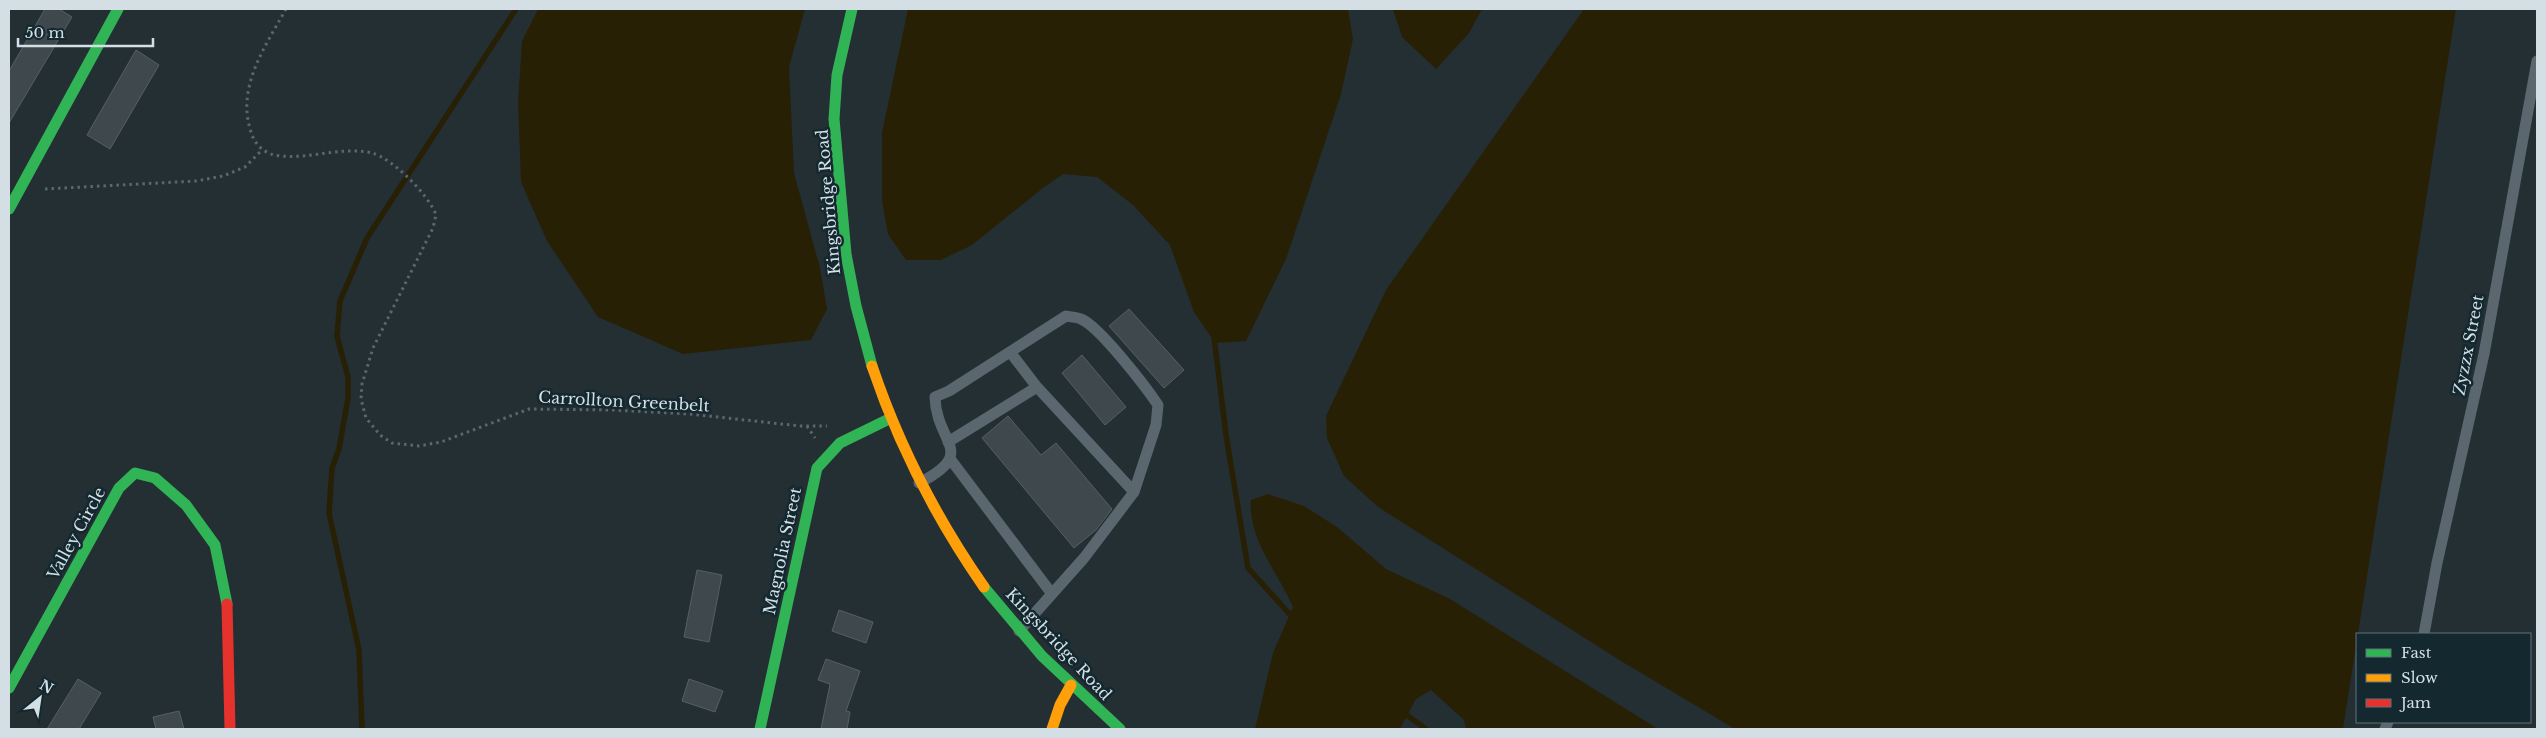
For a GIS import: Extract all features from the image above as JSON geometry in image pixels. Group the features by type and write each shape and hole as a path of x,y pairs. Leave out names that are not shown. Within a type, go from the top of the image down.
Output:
{"street":[{"path":"9,209 118,9"},
{"name":"Kingsbridge Road","path":"852,9 834,96 846,254 862,335 889,419 919,483 954,543 986,590 1019,631 1071,685 1120,729"},
{"name":"Magnolia Street","path":"760,729 817,468 828,452 841,441 889,419"},
{"name":"Valley Circle","path":"9,688 120,488 135,473 155,478 186,505 215,545 227,606 230,729"},
{"path":"1052,729 1060,705 1071,685"}],"lane":[{"name":"Zyzzx Street","path":"2424,633 2437,563 2484,354 2537,61"},
{"path":"1019,631 1052,594 1084,558 1134,492 1156,426 1158,405 1144,385 1098,333 1082,319 1066,316 949,391 935,397 936,408 948,442 950,460 1052,594"},
{"path":"1010,352 1037,387 1134,492"},
{"path":"948,442 1037,387"},
{"path":"919,483 944,468 950,460"}],"path":[{"path":"37,189 196,181 223,176 245,166 262,150 252,137 246,118 247,88 258,60 286,9"},
{"name":"Carrollton Greenbelt","path":"262,150 280,156 338,151 371,152 382,156 396,165 429,202 436,215 435,221 374,348 362,384 362,404 366,418 380,436 392,443 419,446 441,442 529,409 671,413 800,426 835,424"}],"shaded area":[{"path":"538,9 805,9 789,67 794,173 820,268 827,309 811,340 683,354 598,317 547,241 521,182 518,103 522,41"},
{"path":"908,9 1348,9 1353,39 1341,94 1286,259 1246,341 1215,343 1194,312 1170,245 1133,205 1097,177 1063,174 972,245 941,260 906,260 888,234 882,201 882,133"},
{"path":"1393,9 1482,9 1469,33 1436,69 1402,37"},
{"path":"1584,9 2456,9 2358,633 2356,633 2356,646 2343,729 1735,729 1621,661 1378,507 1344,476 1327,438 1326,416 1386,290"},
{"path":"1268,494 1304,506 1337,527 1386,569 1450,599 1658,729 1466,729 1464,720 1431,690 1416,699 1400,729 1255,729 1273,653 1293,607 1265,555 1254,529 1251,515 1251,500"}],"building":[{"path":"45,9 59,9 72,17 9,123 9,71"},
{"path":"136,50 159,65 110,149 87,135"},
{"path":"1129,309 1184,370 1164,388 1109,326"},
{"path":"1082,355 1126,407 1105,425 1062,373"},
{"path":"1008,416 1041,455 1056,443 1112,509 1096,530 1074,548 982,438"},
{"path":"697,570 722,575 709,642 684,637"},
{"path":"839,610 873,622 866,643 832,631"},
{"path":"826,659 860,671 846,711 850,712 847,729 821,729 830,684 818,680"},
{"path":"78,679 101,693 79,729 47,729"},
{"path":"689,679 723,691 715,712 682,701"},
{"path":"179,711 184,729 156,729 153,717"}],"waterway":[{"path":"362,729 359,650 329,513 332,468 339,449 348,398 348,377 337,336 340,301 367,238 516,9"},
{"path":"1214,337 1226,435 1248,568 1294,619"},
{"path":"1401,711 1426,729"}],"traffic: fast":[{"path":"9,209 118,9"},
{"path":"852,9 837,75 834,119 846,254 856,306 872,366"},
{"path":"760,729 817,468 840,443 889,419"},
{"path":"9,688 119,488 135,473 155,478 186,505 215,545 227,604"},
{"path":"984,587 1042,656 1120,729"}],"traffic: slow":[{"path":"872,366 894,425 920,481 950,535 984,587"},
{"path":"1052,729 1060,705 1071,685"}],"traffic: jam":[{"path":"227,604 230,729"}]}
